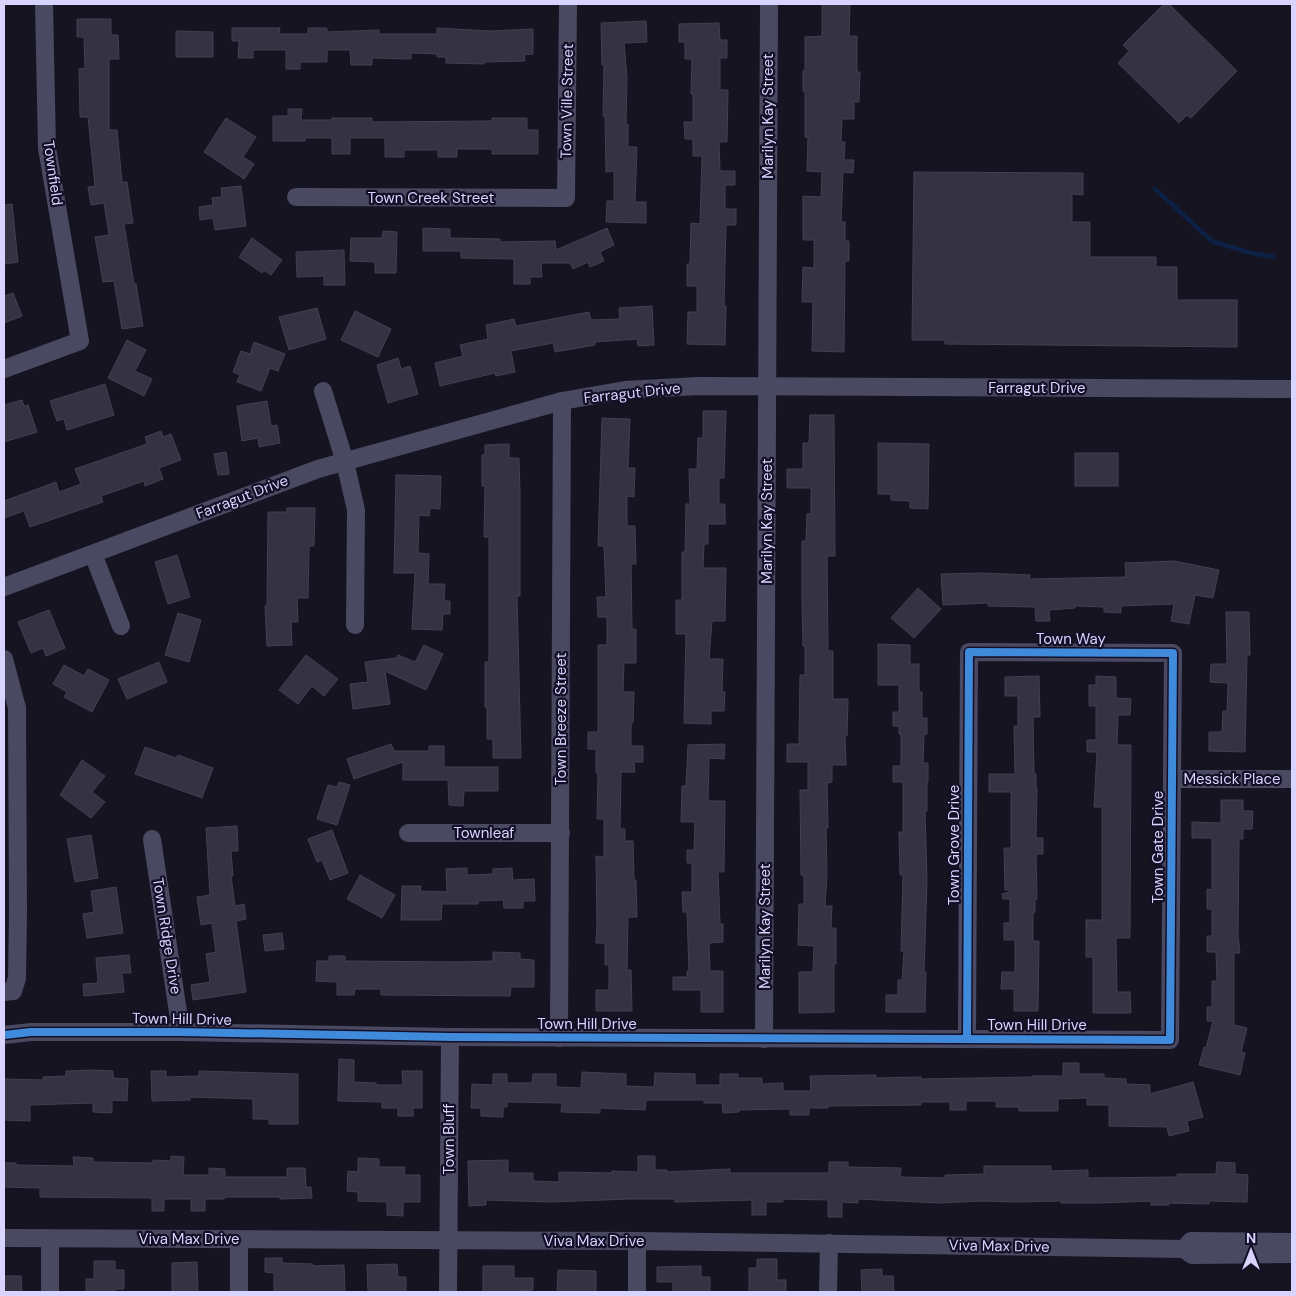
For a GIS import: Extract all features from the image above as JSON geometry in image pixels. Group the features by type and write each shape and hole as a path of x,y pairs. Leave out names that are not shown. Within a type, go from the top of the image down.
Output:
{"street":[{"name":"Townfield","path":"4,369 80,341 47,148 44,4"},
{"name":"Town Ville Street","path":"566,198 568,4"},
{"name":"Marilyn Kay Street","path":"764,1039 769,4"},
{"name":"Town Creek Street","path":"296,197 566,198"},
{"name":"Farragut Drive","path":"4,587 318,469 562,401 625,390 698,386 1292,389"},
{"path":"323,391 345,462 356,510 355,625"},
{"name":"Town Breeze Street","path":"559,1038 562,401"},
{"path":"93,554 121,626"},
{"name":"Town Way","path":"969,652 1173,654"},
{"name":"Town Grove Drive","path":"967,1038 969,652"},
{"name":"Town Gate Drive","path":"1170,1040 1173,654"},
{"path":"4,659 17,708 18,912 17,978 13,991 4,992"},
{"name":"Messick Place","path":"1172,779 1292,780"},
{"name":"Townleaf","path":"408,833 560,834"},
{"name":"Town Ridge Drive","path":"152,839 181,1032"},
{"name":"Town Hill Drive","path":"4,1035 31,1032 181,1032 559,1038 1170,1040"},
{"name":"Town Bluff","path":"448,1292 450,1037"},
{"name":"Viva Max Drive","path":"4,1238 829,1243 1184,1249 1192,1255 1292,1254"},
{"path":"50,1239 50,1292"},
{"path":"239,1240 239,1292"},
{"path":"637,1241 637,1292"},
{"name":"Viva Max Drive","path":"1184,1249 1191,1241 1292,1242"},
{"path":"828,1292 829,1243"}],"building":[{"path":"822,4 850,4 849,36 857,36 857,72 860,72 859,102 854,102 854,119 842,119 841,142 845,142 844,160 854,160 853,173 843,172 841,222 845,222 845,241 849,241 849,261 845,261 844,352 812,351 813,302 802,302 803,267 814,268 814,240 803,240 803,196 821,197 822,172 807,171 808,137 805,137 805,91 803,91 805,37 822,36"},
{"path":"1164,4 1169,4 1237,71 1191,118 1187,115 1179,123 1118,63 1129,51 1123,45"},
{"path":"77,19 111,19 111,35 118,35 119,59 109,59 109,130 117,130 122,182 127,182 133,223 124,224 143,326 122,329 114,281 103,282 95,237 109,235 104,203 91,205 88,187 95,186 88,117 80,117 79,69 85,68 84,37 77,37"},
{"path":"646,21 647,42 624,43 627,77 626,124 628,124 628,147 637,147 635,202 646,202 646,223 606,222 607,201 614,201 614,171 606,172 605,116 603,116 604,65 602,65 601,23"},
{"path":"719,23 720,40 727,40 727,58 720,58 720,90 728,90 727,142 719,142 720,171 735,171 735,185 725,185 725,209 736,209 736,225 726,225 725,345 687,344 688,312 697,312 697,286 687,286 687,264 690,264 691,223 700,224 702,156 693,156 693,139 685,139 684,122 693,122 693,94 691,94 692,59 685,59 685,42 679,42 679,24"},
{"path":"232,28 280,28 279,34 308,34 308,28 327,28 327,32 379,30 379,34 437,34 437,28 490,31 533,29 533,54 524,55 525,61 484,62 484,64 446,63 446,57 437,57 437,54 411,53 411,59 372,58 372,65 351,65 350,50 327,50 327,62 300,62 300,69 286,69 286,50 253,50 253,58 238,58 239,41 232,41"},
{"path":"176,31 213,32 213,57 176,57"},
{"path":"288,109 302,109 301,120 372,118 372,122 492,121 492,118 527,118 527,130 538,130 538,154 492,154 492,149 457,149 457,157 438,157 438,150 404,150 404,157 385,157 385,138 350,138 350,154 332,154 332,138 306,138 305,141 273,141 273,116 288,116"},
{"path":"226,118 256,137 243,157 254,164 244,179 204,152"},
{"path":"914,172 1083,173 1083,195 1072,194 1072,222 1090,222 1090,257 1156,257 1156,267 1177,267 1177,300 1237,300 1237,347 945,344 945,340 912,340"},
{"path":"241,186 246,226 215,230 213,218 200,220 199,207 213,205 212,198 222,197 221,188"},
{"path":"12,204 18,262 4,264 4,205"},
{"path":"423,228 450,229 450,238 500,239 500,242 555,241 556,250 607,228 614,245 600,252 604,261 590,267 588,262 573,269 570,263 541,263 542,277 530,277 530,284 514,284 514,259 461,258 461,251 423,251"},
{"path":"383,231 397,232 396,273 375,273 375,262 350,261 351,238 382,238"},
{"path":"252,238 282,260 271,275 264,270 262,273 239,257"},
{"path":"344,250 345,285 324,285 324,276 297,277 296,252"},
{"path":"13,293 22,316 4,323 4,296"},
{"path":"652,306 654,345 638,346 637,339 595,342 595,345 555,352 553,343 511,351 515,372 496,376 495,373 440,386 435,363 463,356 460,345 488,339 486,325 514,319 516,326 589,312 591,320 620,319 619,308"},
{"path":"317,308 326,339 289,350 279,317"},
{"path":"355,311 391,329 378,357 341,340"},
{"path":"127,340 146,350 135,371 152,379 144,396 108,378"},
{"path":"254,342 285,354 278,371 270,368 261,391 237,382 240,375 233,372 241,351 250,354"},
{"path":"398,358 401,369 410,366 418,394 388,403 377,365"},
{"path":"105,384 114,415 67,430 64,419 57,421 50,401"},
{"path":"22,400 24,406 28,405 37,432 4,442 4,405"},
{"path":"267,401 271,426 277,425 280,443 259,447 258,438 242,441 237,406"},
{"path":"703,411 726,411 724,478 719,478 719,504 725,504 725,524 708,524 708,544 704,544 703,568 726,568 725,621 712,621 709,659 723,659 722,692 725,692 724,711 711,711 711,724 684,723 686,634 676,634 676,600 682,600 682,552 685,552 686,504 690,504 689,469 697,469 698,438 703,438"},
{"path":"810,415 834,415 835,556 827,556 828,651 833,651 833,699 848,699 847,736 845,736 846,765 832,765 832,782 827,783 828,828 826,828 827,874 825,906 832,906 831,928 836,928 834,1012 799,1013 799,972 813,972 814,946 798,945 799,904 804,904 804,875 801,875 800,790 808,790 808,762 787,762 787,744 799,744 800,675 805,675 802,541 806,541 807,514 811,514 811,488 787,488 787,469 803,469 803,443 809,443"},
{"path":"602,418 630,419 628,468 635,468 634,497 627,496 627,526 635,526 636,564 631,564 632,629 636,629 636,663 624,663 623,692 634,692 631,746 643,746 643,762 634,762 635,772 621,772 620,829 625,829 625,841 633,841 634,880 636,880 637,917 628,917 627,970 631,970 632,1011 596,1011 596,990 609,990 609,965 605,965 605,943 596,943 596,856 604,857 604,819 597,819 598,773 596,773 596,749 588,749 588,732 598,732 598,645 607,645 607,617 598,617 597,597 606,597 604,546 598,546"},
{"path":"161,431 163,437 171,434 181,460 159,468 163,479 145,486 144,481 101,496 103,502 30,527 24,511 4,518 4,501 56,482 59,492 81,484 75,469 147,444 145,437"},
{"path":"878,443 929,444 928,509 910,508 910,501 891,500 891,494 878,494"},
{"path":"509,444 509,458 519,458 520,596 517,596 521,758 493,758 493,739 487,739 487,707 485,707 485,662 489,662 489,537 484,537 485,486 482,486 482,455 485,455 485,445"},
{"path":"226,452 229,474 218,475 214,454"},
{"path":"1075,453 1118,453 1118,486 1075,486"},
{"path":"396,475 441,476 440,509 430,508 429,516 419,515 418,553 429,554 428,584 445,584 444,601 450,601 450,614 443,614 442,630 412,629 415,573 394,573"},
{"path":"287,508 315,508 314,546 309,546 308,598 297,598 298,622 291,622 292,645 267,646 265,606 267,606 268,512 287,512"},
{"path":"177,555 190,597 168,604 155,562"},
{"path":"1174,561 1219,570 1213,598 1195,595 1189,624 1171,621 1174,604 1121,606 1121,613 1104,612 1104,607 1075,606 1075,608 1049,610 1050,621 1036,621 1035,607 988,606 988,603 943,605 941,574 1030,575 1029,579 1126,577 1125,563"},
{"path":"918,588 941,609 914,638 891,618"},
{"path":"49,610 65,648 46,656 43,648 31,653 18,622"},
{"path":"1226,612 1249,612 1250,655 1247,655 1245,752 1209,751 1209,732 1222,732 1223,711 1227,711 1228,683 1210,682 1211,664 1227,664"},
{"path":"178,613 201,620 189,662 165,655"},
{"path":"878,644 910,645 910,664 919,664 919,692 922,692 922,718 927,718 927,734 924,734 923,763 928,763 927,811 925,811 927,881 924,972 926,972 925,1012 886,1012 886,995 898,995 898,980 902,980 904,951 901,951 903,875 900,875 899,832 903,832 903,782 893,782 893,766 901,766 901,734 899,734 899,726 893,726 893,712 899,712 899,685 878,685"},
{"path":"424,645 443,654 426,690 385,671 390,704 353,709 350,684 368,682 365,662 396,658 398,655 415,662"},
{"path":"306,655 338,679 324,696 312,686 298,704 279,690"},
{"path":"159,662 167,682 127,699 118,679"},
{"path":"64,665 84,676 88,669 109,680 92,712 64,697 67,692 53,684"},
{"path":"1039,676 1040,717 1033,717 1034,774 1036,774 1037,788 1036,838 1043,838 1043,854 1036,854 1037,899 1035,899 1035,912 1033,913 1033,941 1039,941 1038,1011 1014,1011 1014,989 1001,989 1002,972 1015,972 1015,940 1004,940 1004,923 1010,923 1010,899 1003,899 1002,894 1010,892 1010,890 1005,890 1004,848 1011,848 1011,792 989,792 989,774 1015,774 1014,726 1018,726 1018,696 1005,696 1005,677"},
{"path":"1096,676 1116,677 1116,698 1131,699 1130,715 1118,715 1117,745 1131,745 1130,938 1116,938 1117,992 1130,992 1131,1013 1093,1013 1093,957 1086,957 1086,920 1102,920 1102,807 1094,807 1097,752 1087,752 1087,740 1096,740 1096,706 1089,706 1089,685 1096,685"},
{"path":"391,744 394,751 429,751 429,746 444,746 444,767 498,767 498,791 464,791 463,806 449,805 448,780 403,780 403,762 354,779 347,759"},
{"path":"725,744 724,759 709,758 708,801 725,801 724,872 718,872 720,924 723,924 723,942 709,943 710,971 723,971 723,1012 701,1012 701,990 673,990 673,977 687,977 687,971 689,971 687,912 683,912 682,892 692,892 692,863 687,863 687,850 694,850 695,822 681,822 682,786 686,786 688,745"},
{"path":"145,747 176,758 178,755 213,768 202,798 135,774"},
{"path":"82,760 105,776 92,792 105,802 91,818 60,795"},
{"path":"339,782 350,785 337,825 317,819 328,785 337,787"},
{"path":"1221,800 1243,800 1243,811 1253,811 1252,829 1243,829 1243,839 1239,839 1238,935 1240,953 1234,953 1234,1025 1247,1028 1241,1052 1245,1053 1240,1075 1199,1065 1204,1047 1206,1048 1213,1021 1207,1021 1207,1007 1212,1007 1212,981 1217,981 1216,952 1207,952 1207,936 1212,936 1212,909 1207,909 1207,889 1212,890 1212,838 1192,838 1192,822 1221,823"},
{"path":"237,826 238,851 231,851 233,876 231,876 235,906 244,904 246,919 236,921 246,992 193,1000 191,985 210,982 206,954 216,952 212,923 201,925 197,897 210,895 206,828"},
{"path":"332,830 348,873 330,880 322,860 317,862 308,839"},
{"path":"91,835 98,878 75,882 67,839"},
{"path":"467,868 467,875 493,874 493,869 512,868 513,880 534,879 535,901 523,901 523,908 504,908 503,900 478,901 478,904 442,904 441,920 401,920 402,886 421,886 420,891 447,892 446,869"},
{"path":"360,875 395,895 382,918 347,899"},
{"path":"116,887 123,933 87,938 83,914 94,912 91,891"},
{"path":"282,933 284,949 265,951 263,935"},
{"path":"493,952 520,953 520,959 534,960 534,987 511,987 510,996 381,995 381,989 355,989 354,995 337,995 337,982 316,981 317,961 329,961 329,956 345,956 345,961 459,962 493,961"},
{"path":"129,955 131,973 122,973 124,992 84,996 83,984 98,983 96,958"},
{"path":"339,1059 354,1060 354,1082 376,1083 376,1085 403,1085 402,1071 422,1071 422,1108 413,1108 413,1116 398,1116 398,1108 382,1108 382,1102 338,1101"},
{"path":"1063,1063 1079,1063 1079,1074 1104,1074 1104,1078 1126,1079 1126,1084 1150,1085 1150,1094 1193,1082 1203,1117 1187,1121 1189,1131 1169,1136 1167,1127 1109,1126 1109,1105 1087,1105 1087,1098 1058,1099 1058,1111 1019,1111 1019,1107 996,1107 996,1101 966,1101 966,1110 950,1110 950,1102 921,1102 921,1105 828,1106 828,1108 809,1108 809,1115 790,1115 790,1109 739,1110 739,1112 723,1113 722,1103 704,1103 704,1100 646,1100 645,1110 600,1108 600,1113 561,1112 562,1103 507,1102 507,1107 503,1107 503,1117 481,1116 481,1108 471,1108 472,1084 493,1085 493,1074 507,1074 507,1083 532,1083 533,1074 556,1074 556,1087 581,1088 582,1072 626,1074 626,1086 654,1087 655,1073 695,1074 695,1085 720,1085 720,1074 738,1074 738,1078 762,1078 762,1084 783,1083 783,1091 811,1091 810,1076 876,1075 876,1078 921,1077 921,1079 1063,1076"},
{"path":"66,1071 113,1071 113,1078 128,1079 127,1101 112,1100 112,1113 93,1112 93,1103 30,1105 30,1121 4,1120 4,1079 43,1080 43,1077 66,1076"},
{"path":"151,1071 166,1071 166,1077 199,1076 199,1071 298,1074 298,1124 269,1124 269,1119 253,1119 253,1099 190,1097 190,1100 152,1101"},
{"path":"171,1156 184,1157 183,1175 209,1175 209,1168 225,1169 225,1177 287,1177 287,1168 305,1168 306,1187 311,1187 312,1198 225,1197 224,1199 205,1199 205,1211 191,1211 191,1199 164,1199 164,1211 152,1211 152,1198 40,1197 40,1188 4,1187 4,1163 74,1166 73,1157 93,1158 93,1162 153,1163 153,1160 171,1161"},
{"path":"638,1156 655,1156 655,1170 667,1170 667,1172 730,1169 730,1173 829,1173 829,1162 848,1162 848,1167 901,1168 900,1177 945,1178 945,1175 984,1174 984,1166 1051,1166 1051,1171 1088,1170 1088,1178 1177,1177 1177,1174 1216,1174 1217,1162 1235,1163 1235,1174 1248,1175 1247,1202 1209,1201 1209,1204 1169,1203 1169,1205 1151,1205 1151,1201 1061,1203 1061,1201 983,1201 938,1203 858,1199 858,1203 842,1202 842,1217 828,1217 828,1200 783,1199 783,1202 766,1202 766,1215 752,1215 752,1200 675,1202 675,1199 629,1199 551,1202 486,1200 486,1205 469,1206 468,1161 508,1160 508,1173 533,1173 533,1181 559,1182 559,1172 638,1172"},
{"path":"358,1158 379,1159 379,1167 405,1167 404,1175 420,1175 420,1202 403,1202 403,1216 387,1215 387,1202 358,1201 358,1192 347,1191 348,1171 358,1172"},
{"path":"265,1258 282,1258 282,1263 313,1264 313,1266 344,1265 345,1292 274,1292 274,1273 265,1272"},
{"path":"757,1259 777,1259 777,1280 786,1280 786,1292 749,1292 749,1268 757,1268"},
{"path":"94,1261 115,1261 115,1270 124,1270 124,1289 115,1289 115,1292 86,1292 86,1279 94,1279"},
{"path":"197,1262 198,1292 172,1292 172,1263"},
{"path":"397,1264 398,1277 406,1277 406,1292 368,1292 367,1265"},
{"path":"483,1266 514,1266 514,1278 533,1278 533,1290 483,1292"},
{"path":"701,1266 701,1277 710,1277 710,1292 673,1292 673,1282 657,1282 657,1267"},
{"path":"882,1269 882,1276 893,1276 894,1292 862,1292 861,1270"},
{"path":"558,1270 596,1271 596,1292 557,1292"},
{"path":"4,1276 21,1276 22,1292 4,1292"}],"waterway":[{"path":"1155,189 1212,241 1247,252 1274,257"}],"cycle path":[{"path":"4,1035 31,1032 181,1032 450,1037 1170,1040 1173,653 969,652 967,1038"}]}
